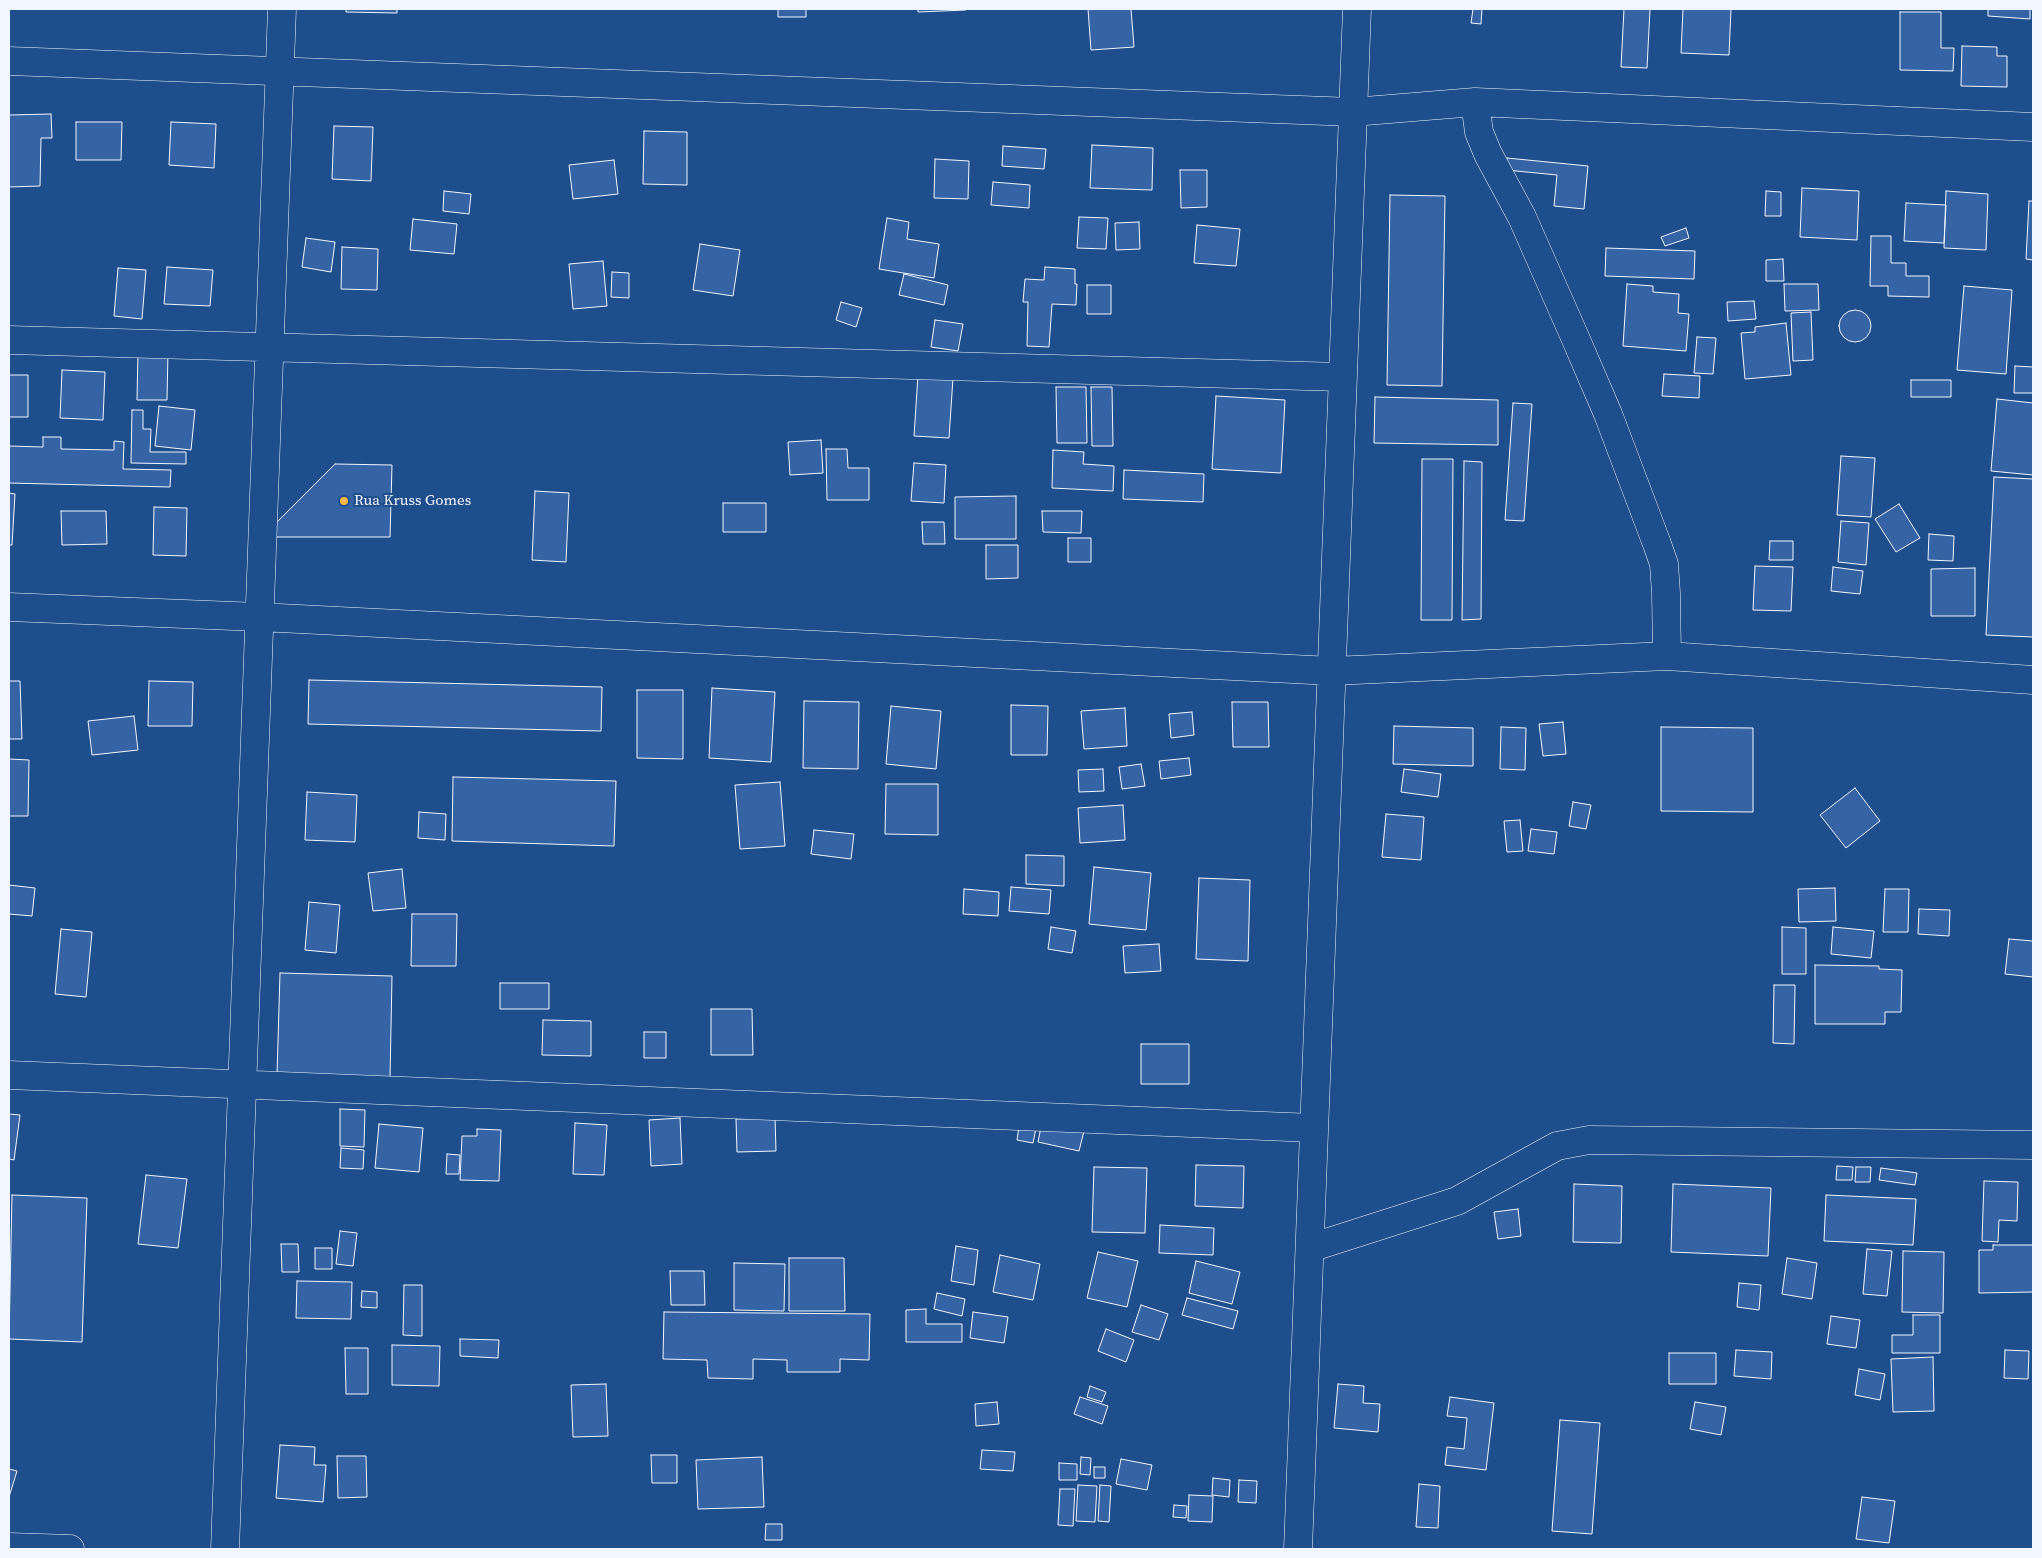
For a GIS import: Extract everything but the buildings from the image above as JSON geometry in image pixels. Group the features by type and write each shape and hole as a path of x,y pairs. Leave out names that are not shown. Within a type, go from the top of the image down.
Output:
{"street":[{"path":"225,1549 282,9"},
{"path":"1298,1549 1357,9"},
{"path":"9,61 1353,112 1475,102 2033,127"},
{"path":"1475,102 1479,132 1485,147 1522,217 1574,335 1608,414 1658,544 1664,564 1667,656"},
{"path":"9,340 1342,377"},
{"path":"9,607 259,617 1332,671 1667,656 2033,680"},
{"path":"9,1075 1314,1128"},
{"path":"1310,1248 1457,1201 1558,1146 1589,1140 2033,1145"},
{"path":"9,1547 70,1549"}],"place":[{"name":"Rua Kruss Gomes","path":"344,501"}]}
